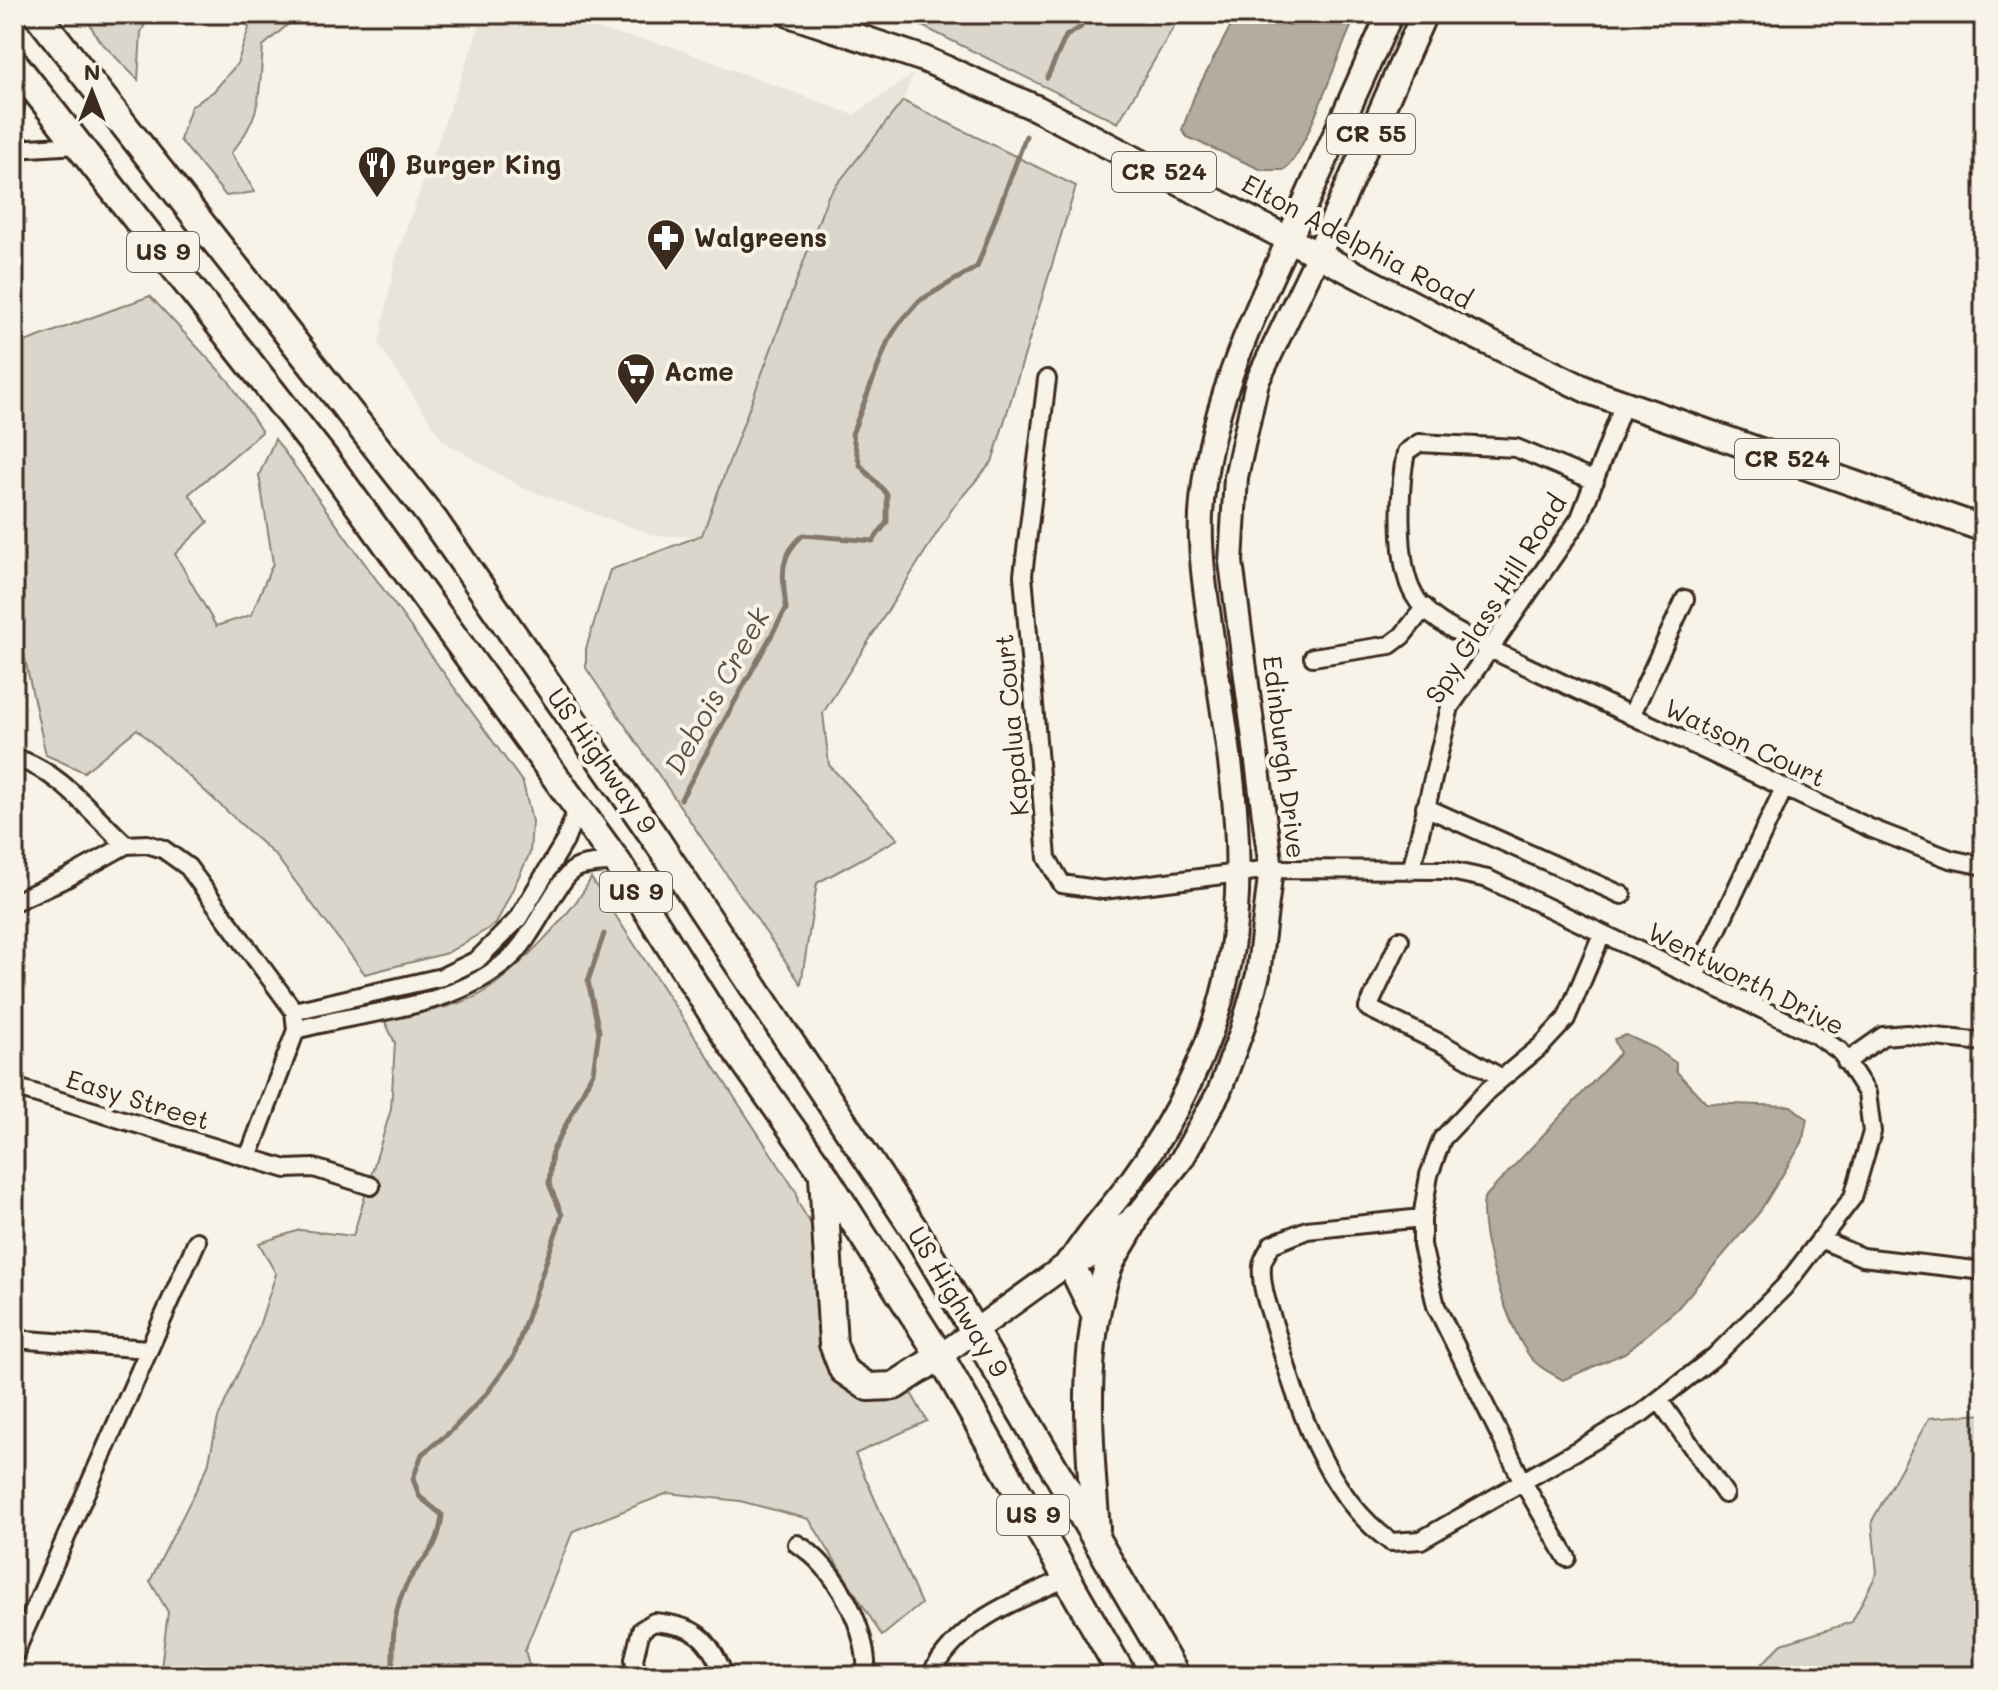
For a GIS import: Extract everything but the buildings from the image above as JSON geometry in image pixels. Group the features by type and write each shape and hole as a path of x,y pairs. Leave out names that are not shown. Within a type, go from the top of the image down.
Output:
{"highway":[{"name":"US Highway 9","path":"37,14 452,545 743,969 976,1330 1176,1676"},
{"path":"58,14 61,44"},
{"name":"US Highway 9","path":"17,67 320,452 617,862 731,1043 823,1173 940,1356 1123,1676"},
{"path":"823,1173 833,1344 843,1370 868,1387 894,1386 940,1356"},
{"path":"1097,1538 1090,1454 1096,1316 1109,1266 1135,1218"},
{"path":"1070,1262 1096,1316"}],"main road":[{"name":"Elton Adelphia Road","path":"789,14 924,59 1012,96 1589,391 1624,403"},
{"name":"CR 55","path":"1289,239 1390,14"},
{"name":"CR 55","path":"1319,253 1424,14"},
{"name":"Edinburgh Drive","path":"1070,1262 1084,1237 1113,1205 1153,1148 1190,1083 1213,1022 1228,968 1240,870 1230,766 1202,565 1202,503 1210,449 1237,353 1289,239"},
{"name":"Edinburgh Drive","path":"940,1356 1070,1262 1093,1256 1122,1226 1135,1218 1182,1159 1223,1079 1258,975 1271,869 1231,562 1236,477 1257,382 1319,253"},
{"name":"CR 524","path":"1624,403 1984,529"}],"street":[{"path":"14,112 17,67"},
{"path":"14,149 78,145"},
{"name":"Kapalua Court","path":"1047,379 1023,575 1047,858 1062,884 1103,890 1240,870"},
{"name":"Spy Glass Hill Road","path":"1411,871 1450,707 1580,518 1624,403"},
{"path":"1313,657 1390,645 1402,636 1425,607 1414,595 1403,558 1403,468 1406,452 1419,443 1516,448 1595,481"},
{"path":"1631,716 1685,599"},
{"name":"Watson Court","path":"1425,607 1435,618 1490,649 1870,828 1950,859 1984,866"},
{"path":"14,758 37,767 56,781 126,845"},
{"path":"1695,977 1784,788"},
{"path":"294,1011 413,984 464,967 504,937 558,854 578,806"},
{"path":"1425,807 1622,895"},
{"path":"14,902 67,878 126,845 147,844 163,849 188,867 294,1011 296,1030 248,1158"},
{"path":"296,1030 459,992 496,970 529,937 557,888 576,868 617,862"},
{"name":"Wentworth Drive","path":"1240,870 1446,870 1488,879 1816,1035 1840,1051 1867,1093 1872,1132 1853,1197 1784,1287 1715,1356 1659,1400 1523,1482 1421,1540 1391,1542 1368,1525 1344,1494 1301,1416 1264,1291 1262,1264 1272,1244 1307,1230 1422,1218"},
{"path":"1567,1558 1523,1482 1436,1306 1422,1245 1422,1218 1429,1175 1442,1139 1566,1019 1602,934"},
{"path":"1400,940 1368,1008 1446,1046 1502,1078"},
{"path":"413,984 418,1004"},
{"path":"1846,1062 1883,1036 1907,1034 1984,1042"},
{"name":"Easy Street","path":"14,1087 286,1169 314,1168 371,1186"},
{"path":"1820,1239 1862,1257 1984,1271"},
{"path":"14,1655 197,1241"},
{"path":"14,1339 148,1349"},
{"path":"1659,1400 1725,1494"},
{"path":"797,1544 822,1561 833,1575 866,1649 866,1676"},
{"path":"930,1676 943,1652 964,1629 1069,1577"},
{"path":"637,1676 634,1659 641,1630 654,1622 692,1628 712,1649 725,1676"}],"shaded area":[{"path":"84,14 150,14 141,32 138,80 98,39"},
{"path":"240,14 300,14 263,46 258,103 249,127 231,153 255,192 226,196 180,140 191,107 214,91 237,64 249,28"},
{"path":"484,14 528,14 670,46 854,115 913,74 903,101 828,196 702,536 656,536 522,488 443,441 379,344 396,257"},
{"path":"898,14 1181,14 1118,123"},
{"path":"1237,14 1357,14 1302,145 1283,170 1262,170 1187,137 1182,130 1195,94"},
{"path":"903,101 1076,186 992,462 954,506 823,713 829,765 898,839 817,883 801,984 586,668 586,649 610,570 702,535 828,196"},
{"path":"150,296 228,380 262,432 189,494 208,522 175,554 216,626 251,615 273,563 259,475 275,439 523,783 532,821 530,853 496,924 447,953 365,974 276,856 137,729 84,772 46,755 18,627 14,627 14,346"},
{"path":"591,878 797,1193 798,1203 816,1232 824,1354 910,1391 927,1421 855,1454 921,1604 882,1636 809,1519 740,1501 668,1493 573,1531 525,1650 532,1676 160,1676 168,1612 150,1581 208,1466 218,1418 258,1329 276,1274 259,1243 300,1230 353,1236 391,1109 395,1043 384,1019 453,1005 489,989 556,926"},
{"path":"1626,1035 1655,1048 1676,1063 1676,1071 1706,1103 1791,1106 1807,1119 1802,1143 1759,1213 1677,1309 1625,1353 1563,1380 1531,1358 1511,1322 1485,1234 1484,1198 1620,1053 1614,1039"},
{"path":"1984,1414 1984,1658 1960,1676 1750,1676 1782,1644 1852,1622 1877,1573 1872,1521 1929,1418"}],"waterway":[{"name":"Debois Creek","path":"1047,78 1066,36 1081,27 1087,14"},
{"name":"Debois Creek","path":"681,799 786,609 785,560 795,543 803,535 873,541 887,522 887,494 860,465 852,434 888,341 899,324 919,301 977,267 1026,136"},
{"name":"Debois Creek","path":"393,1676 394,1626 399,1603 409,1580 435,1544 442,1515 420,1497 413,1479 422,1454 450,1432 488,1392 514,1356 562,1215 549,1184 552,1152 593,1072 599,1031 588,981 604,934"}],"place":[{"name":"Burger King","path":"377,199"},
{"name":"Walgreens","path":"666,272"},
{"name":"Acme","path":"636,406"}]}
